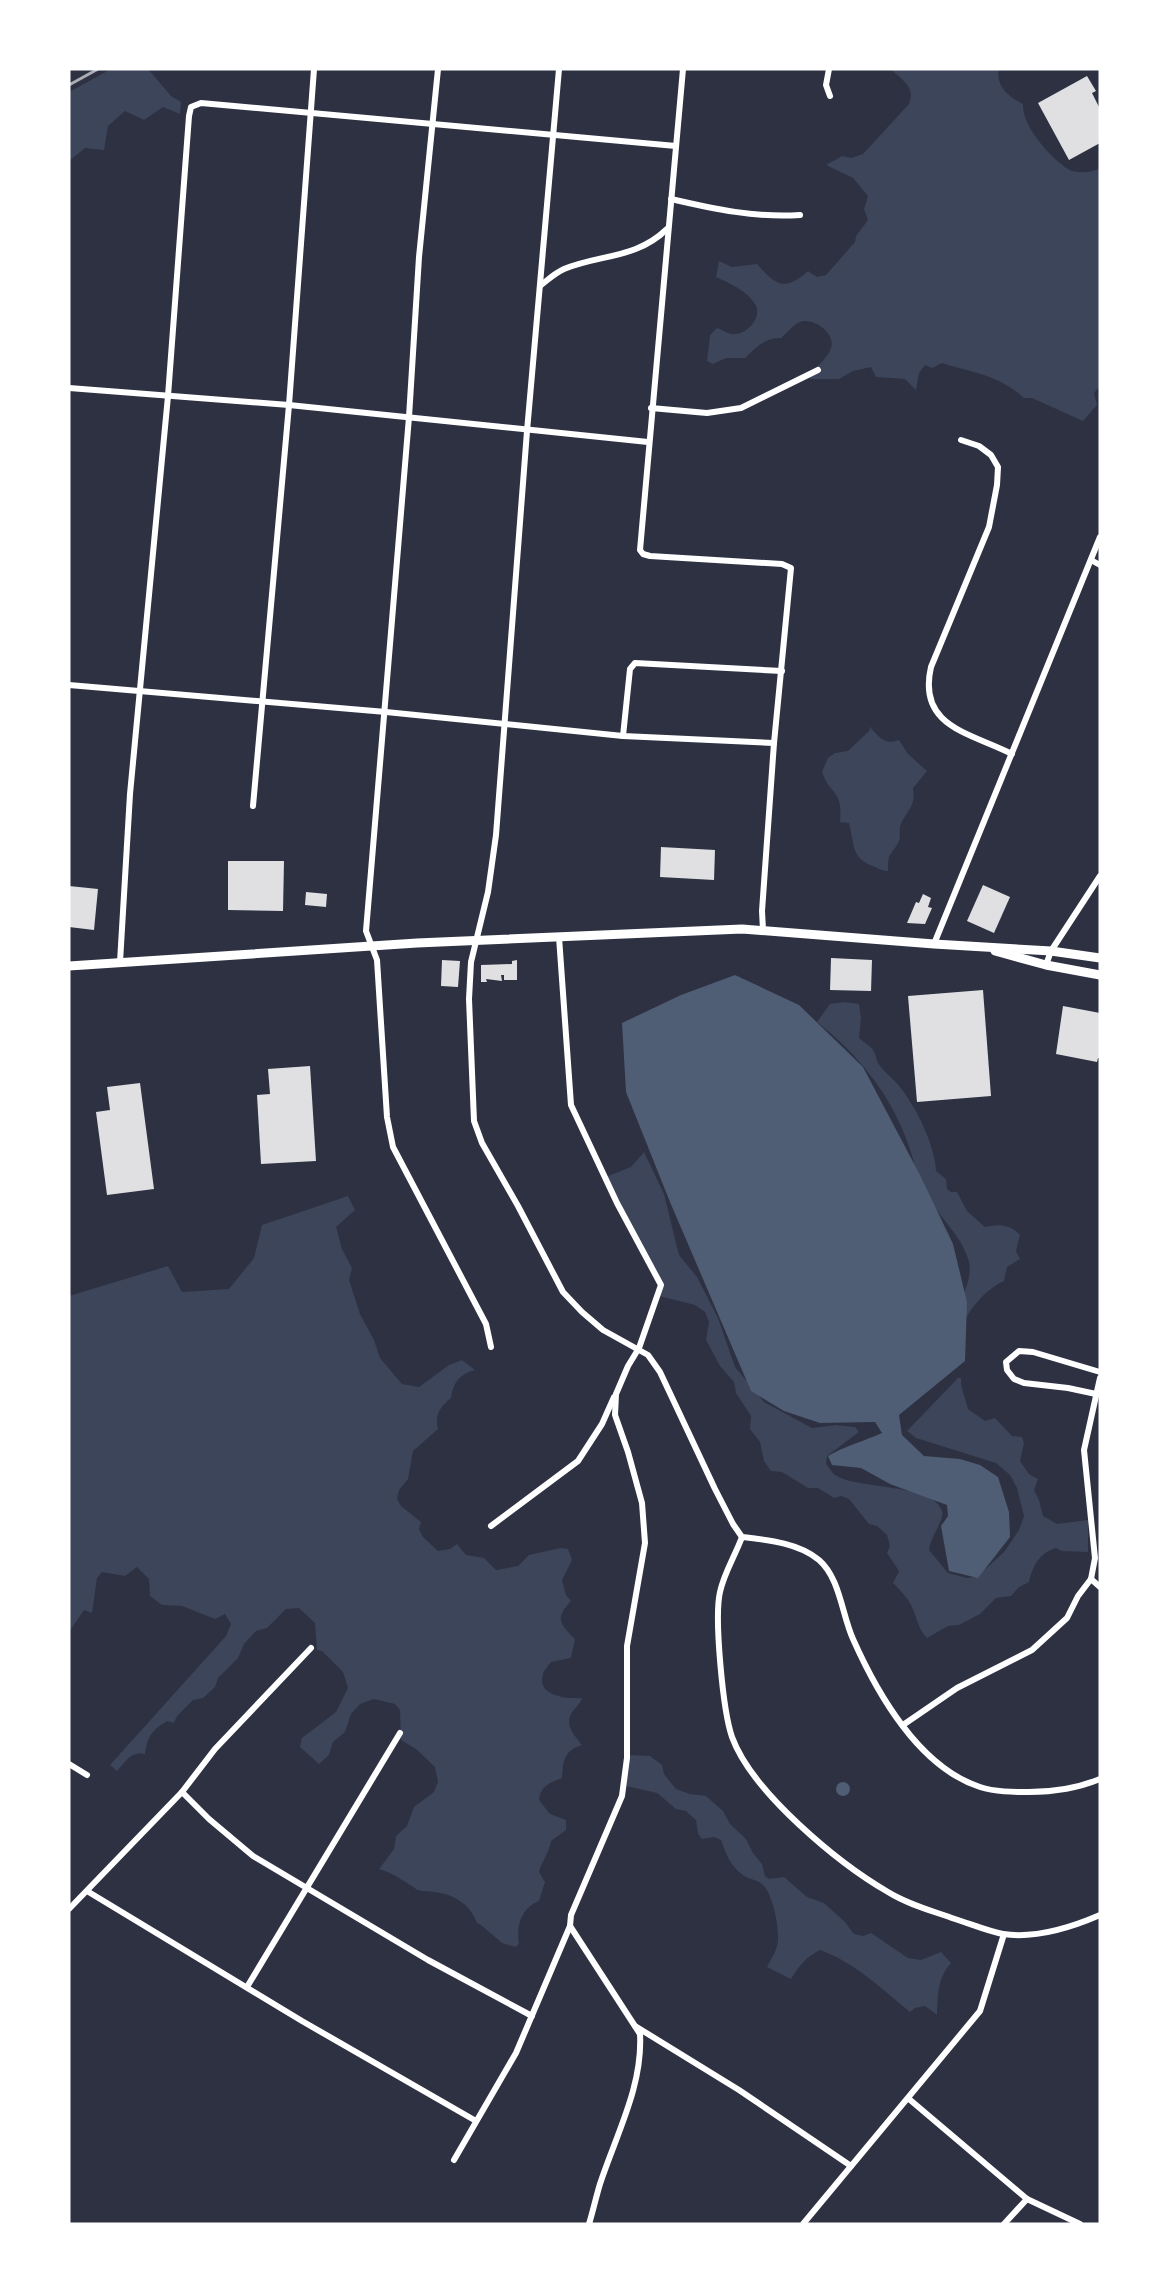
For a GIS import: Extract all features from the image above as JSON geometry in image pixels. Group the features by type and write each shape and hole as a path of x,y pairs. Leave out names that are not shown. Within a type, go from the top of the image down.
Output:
{"main road":[{"path":"69,966 476,940 742,929 1051,951 1100,958"},
{"path":"975,946 1046,965 1100,975"}],"street":[{"path":"253,806 289,405 314,69"},
{"path":"438,69 419,257 386,712 366,927 377,960 387,1117 393,1147 486,1324 491,1347"},
{"path":"559,69 491,872 471,962 469,999 474,1120 482,1143 563,1292 603,1330 648,1355 660,1372 715,1489 742,1538"},
{"path":"683,69 640,550 643,554 650,556 782,564 791,568 774,743 762,911 763,930"},
{"path":"829,69 826,85 830,96"},
{"path":"120,962 126,851 168,396 191,107 201,103 676,146"},
{"path":"671,199 732,212 779,216 800,215"},
{"path":"541,285 564,270 647,245 668,229"},
{"path":"651,408 707,413 741,408 818,370"},
{"path":"69,388 289,405 648,442"},
{"path":"961,440 979,446 991,455 998,467 997,484 989,527 931,667 928,678 929,693 935,711 948,725 1012,754"},
{"path":"934,944 1100,537"},
{"path":"1091,560 1100,565"},
{"path":"623,736 630,669 635,663 782,671"},
{"path":"69,685 386,712 623,736 774,743"},
{"path":"1046,965 1051,951 1100,876"},
{"path":"491,1526 578,1461 602,1424 628,1366 639,1348 661,1285 587,1144 571,1105 559,937"},
{"path":"1096,1394 1024,1383 1014,1378 1006,1362 1019,1351 1034,1352 1100,1372"},
{"path":"903,1725 957,1688 1032,1650 1067,1618 1078,1596 1091,1579 1097,1554 1084,1450 1100,1378"},
{"path":"454,2160 516,2053 622,1796 627,1758 627,1646 645,1543 642,1503 615,1415 616,1394"},
{"path":"742,1538 763,1539 805,1550 821,1562 833,1581 852,1636 870,1677 892,1712 916,1742 948,1771 979,1787 1011,1792 1048,1792 1089,1784 1100,1779"},
{"path":"742,1538 724,1576 719,1595 719,1643 725,1695 732,1737 753,1775 782,1808 804,1828 888,1892 924,1909 1004,1934 1049,1933 1100,1915"},
{"path":"1091,1579 1100,1587"},
{"path":"69,1909 182,1792 215,1749 311,1648"},
{"path":"247,1987 400,1733"},
{"path":"69,1764 87,1775"},
{"path":"182,1792 240,1846 428,1960 532,2016"},
{"path":"87,1891 398,2078 476,2121"},
{"path":"570,1926 640,2034 641,2054 623,2123 600,2184 589,2224"},
{"path":"803,2224 980,2012 1004,1934"},
{"path":"633,2024 739,2090 851,2166"},
{"path":"909,2099 1027,2199 1080,2224"},
{"path":"1004,2224 1027,2199"}],"shaded area":[{"path":"111,69 148,69 171,96 181,102 180,114 163,107 144,120 125,111 108,126 104,150 85,148 69,161 69,92"},
{"path":"891,69 999,69 1001,86 1023,104 1027,122 1032,131 1053,157 1075,172 1088,172 1100,168 1100,386 1094,393 1097,405 1083,421 1032,398 1024,398 995,379 942,363 932,368 925,365 919,373 916,390 905,379 876,377 871,367 853,371 839,379 810,379 809,374 822,362 832,342 827,332 817,324 805,321 797,323 781,338 765,341 745,358 726,358 713,364 707,361 710,335 717,328 730,334 740,333 753,324 757,314 755,304 747,294 716,277 719,261 732,267 757,264 775,281 786,284 800,278 808,271 817,277 826,275 855,242 856,236 868,220 864,209 868,196 853,178 826,165 842,156 851,158 863,154 909,104 911,93 909,88"},
{"path":"869,726 886,741 899,740 908,754 927,771 913,788 912,805 902,821 900,839 889,856 888,871 867,864 855,851 849,823 840,822 838,798 822,772 828,758 835,753 848,751 870,730"},
{"path":"735,975 799,1005 863,1067 920,1175 953,1244 967,1302 965,1361 899,1415 902,1435 924,1456 960,1459 980,1465 998,1477 1009,1512 1010,1537 978,1578 949,1571 941,1526 948,1516 947,1505 890,1484 861,1468 832,1465 828,1456 882,1433 875,1422 820,1423 784,1411 751,1391 670,1202 626,1092 622,1023 681,995"},
{"path":"845,1002 859,1004 861,1018 859,1038 872,1048 878,1063 900,1087 912,1105 928,1138 936,1171 946,1179 947,1189 957,1192 967,1211 985,1227 1004,1226 1020,1235 1016,1251 1020,1259 1007,1267 1004,1281 984,1295 959,1324 959,1309 970,1270 966,1252 923,1189 900,1124 882,1091 846,1047 817,1022 830,1004"},
{"path":"644,1152 664,1194 679,1255 697,1277 718,1318 735,1367 764,1402 812,1428 836,1425 855,1427 859,1432 827,1456 826,1464 835,1475 860,1483 911,1491 936,1502 942,1514 929,1550 948,1573 967,1578 978,1576 1004,1552 1019,1530 1024,1516 1017,1488 1010,1475 996,1463 916,1438 907,1431 958,1378 961,1378 968,1409 985,1421 995,1418 1012,1436 1022,1437 1024,1443 1020,1461 1029,1474 1038,1479 1034,1490 1043,1516 1057,1524 1088,1520 1088,1552 1062,1551 1056,1548 1050,1550 1038,1561 1029,1582 1019,1587 1011,1596 996,1598 980,1614 959,1625 948,1626 927,1638 920,1629 910,1604 893,1583 899,1571 887,1553 890,1546 887,1535 877,1526 869,1524 849,1499 841,1496 834,1498 818,1488 808,1488 782,1472 771,1471 764,1461 760,1442 750,1429 751,1416 736,1393 734,1382 720,1366 706,1340 709,1322 705,1312 695,1305 659,1296 661,1285 607,1179 608,1176 631,1167"},
{"path":"348,1196 355,1210 336,1227 342,1249 352,1268 349,1280 360,1314 374,1340 380,1358 402,1384 419,1387 449,1365 462,1360 475,1370 458,1380 453,1387 451,1398 439,1411 438,1429 413,1451 408,1479 399,1490 397,1499 401,1506 421,1522 419,1529 423,1537 438,1551 450,1549 457,1544 466,1555 484,1558 496,1570 518,1566 529,1555 560,1548 568,1549 572,1560 562,1580 566,1595 571,1601 561,1616 565,1629 575,1639 571,1658 551,1662 544,1672 542,1682 544,1688 555,1695 582,1698 571,1714 569,1723 582,1745 568,1753 563,1766 562,1778 547,1785 540,1795 539,1800 550,1814 566,1820 566,1830 551,1841 539,1872 545,1882 539,1901 528,1908 521,1919 518,1931 519,1943 516,1947 502,1943 477,1923 466,1905 455,1898 441,1893 418,1890 394,1875 379,1869 394,1849 396,1836 407,1826 414,1807 434,1792 438,1782 435,1767 416,1749 401,1740 400,1710 395,1704 374,1699 360,1704 351,1714 345,1732 333,1742 329,1755 319,1764 300,1747 302,1738 336,1712 348,1688 343,1672 322,1651 317,1650 315,1623 299,1608 286,1609 267,1628 256,1631 244,1644 238,1658 218,1678 215,1687 203,1698 193,1700 177,1716 174,1723 167,1721 151,1734 145,1754 132,1755 117,1771 110,1765 226,1636 231,1624 225,1614 215,1619 182,1606 162,1605 150,1596 149,1579 137,1567 125,1576 102,1572 97,1578 92,1613 84,1610 69,1632 69,1296 168,1266 182,1292 229,1289 254,1258 262,1225"},
{"path":"629,1755 650,1756 662,1765 664,1774 676,1789 706,1796 723,1811 730,1824 746,1839 762,1864 765,1876 769,1879 784,1877 807,1897 824,1903 845,1922 854,1934 863,1936 871,1933 908,1958 921,1960 941,1952 951,1963 941,1981 937,2015 925,2006 915,2008 910,2012 856,1969 820,1950 803,1962 791,1979 767,1967 777,1946 778,1932 767,1890 761,1883 746,1877 733,1866 721,1840 714,1837 702,1839 698,1834 696,1820 686,1811 676,1809 657,1793 626,1786"},
{"path":"843,1782 848,1784 850,1789 848,1794 843,1796 838,1794 836,1789 838,1784"}],"building":[{"path":"1087,76 1096,91 1092,93 1100,109 1100,143 1069,160 1038,103"},
{"path":"661,847 715,850 714,880 660,877"},
{"path":"228,861 284,861 283,911 228,910"},
{"path":"983,885 1010,897 994,933 967,921"},
{"path":"69,886 98,889 94,930 69,927"},
{"path":"306,892 327,894 326,907 305,905"},
{"path":"923,894 931,898 928,907 932,908 925,924 907,923 916,902 919,903"},
{"path":"831,958 872,960 871,991 830,990"},
{"path":"442,960 460,961 458,987 441,986"},
{"path":"517,960 517,980 504,980 504,975 501,975 502,981 486,979 487,982 481,982 481,965 512,964 512,961"},
{"path":"983,990 991,1096 917,1102 908,996"},
{"path":"1063,1006 1100,1013 1100,1058 1097,1062 1056,1054"},
{"path":"310,1066 316,1161 261,1164 257,1095 270,1094 268,1069"},
{"path":"140,1083 154,1189 107,1195 96,1112 110,1110 107,1087"}],"railway":[{"path":"69,85 98,69"}]}
